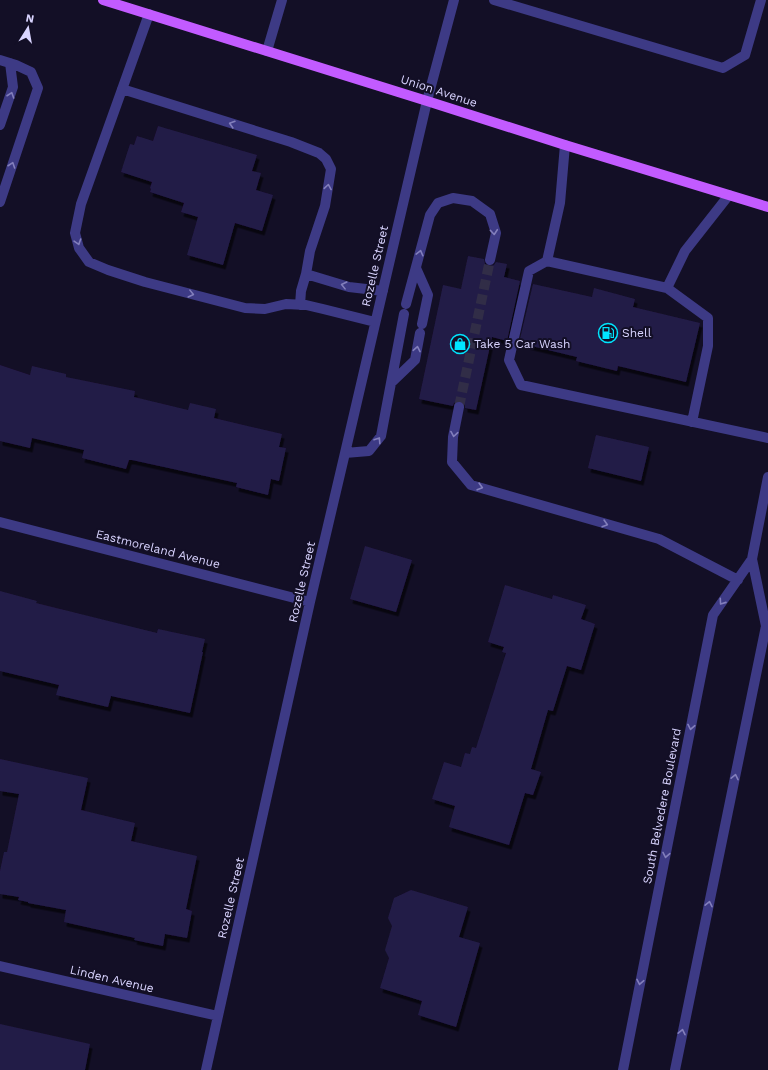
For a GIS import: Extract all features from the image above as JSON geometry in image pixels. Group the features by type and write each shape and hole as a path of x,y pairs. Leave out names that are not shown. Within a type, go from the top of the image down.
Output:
{"main road":[{"name":"Union Avenue","path":"103,0 768,207"}],"street":[{"path":"267,51 282,0"},
{"name":"Rozelle Street","path":"206,1070 310,602 382,291 427,101 454,0"},
{"path":"494,0 723,68 745,55 761,0"},
{"path":"149,14 81,204 75,233 79,248 89,262 145,282 246,308 266,309 286,304 306,305 324,308 375,322"},
{"path":"0,60 31,72 38,88 0,202"},
{"path":"0,125 14,87 10,63"},
{"path":"122,89 291,142 319,153 326,159 331,169 325,206 310,251 301,291 300,305"},
{"path":"547,261 560,203 565,145"},
{"path":"667,288 685,251 729,195"},
{"path":"345,453 369,451 381,436 405,309 430,215 438,203 453,198 472,201 490,214 496,233 490,260"},
{"path":"692,422 708,346 708,318 667,288 547,261 529,271 509,360 521,385 692,422 768,438"},
{"path":"391,383 415,360 428,295 416,268"},
{"path":"306,274 349,287 382,291"},
{"path":"459,407 453,437 452,462 471,485 660,540 738,580"},
{"name":"South Belvedere Boulevard","path":"623,1070 713,615 752,559 767,489 768,477"},
{"name":"Eastmoreland Avenue","path":"0,522 310,602"},
{"name":"South Belvedere Boulevard","path":"675,1070 764,653 766,626 752,559"},
{"name":"Linden Avenue","path":"0,966 218,1016"}],"building":[{"path":"158,126 257,155 252,171 261,173 256,190 273,195 262,231 235,223 223,265 187,255 198,217 181,212 184,203 150,192 152,182 121,172 130,144 134,145 137,136 153,141"},
{"name":"Take 5 Car Wash","path":"468,256 484,259 485,264 489,266 494,265 496,262 507,264 504,277 520,281 507,341 492,337 476,410 465,408 465,405 461,401 457,401 453,406 419,399 443,285 461,289"},
{"name":"Shell","path":"533,284 592,297 594,288 635,299 633,307 700,323 686,382 618,366 617,371 576,361 577,357 519,343"},
{"path":"0,365 30,375 32,366 66,374 66,377 135,391 134,397 188,410 190,403 216,409 214,418 282,434 279,447 286,448 279,481 271,479 268,495 236,487 237,483 132,460 129,460 126,469 82,458 84,450 32,438 30,448 0,441"},
{"path":"596,435 649,447 641,481 588,468"},
{"path":"365,546 412,560 396,612 350,599"},
{"path":"505,585 552,599 553,595 586,605 581,619 595,624 581,670 567,666 553,711 548,710 531,769 541,772 533,795 525,793 509,845 449,827 455,806 432,799 444,762 461,767 465,753 470,754 472,747 476,748 506,653 502,652 504,647 488,642"},
{"path":"0,591 37,601 36,603 157,633 158,629 205,639 190,713 111,696 108,707 56,695 59,685 0,671"},
{"path":"0,759 88,778 81,810 135,823 131,841 197,856 186,909 192,911 187,938 165,934 163,946 134,940 135,938 64,922 66,910 28,903 18,900 19,897 0,894 0,871 4,852 7,852 19,794 0,791"},
{"path":"411,890 468,907 459,937 480,943 456,1027 418,1015 422,1001 380,988 389,958 385,950 392,926 388,918 394,898"},
{"path":"0,1024 90,1044 85,1070 0,1070"}],"tunnel":[{"path":"459,407 490,260"}],"place":[{"name":"Shell","path":"608,333"},
{"name":"Take 5 Car Wash","path":"460,344"}]}
